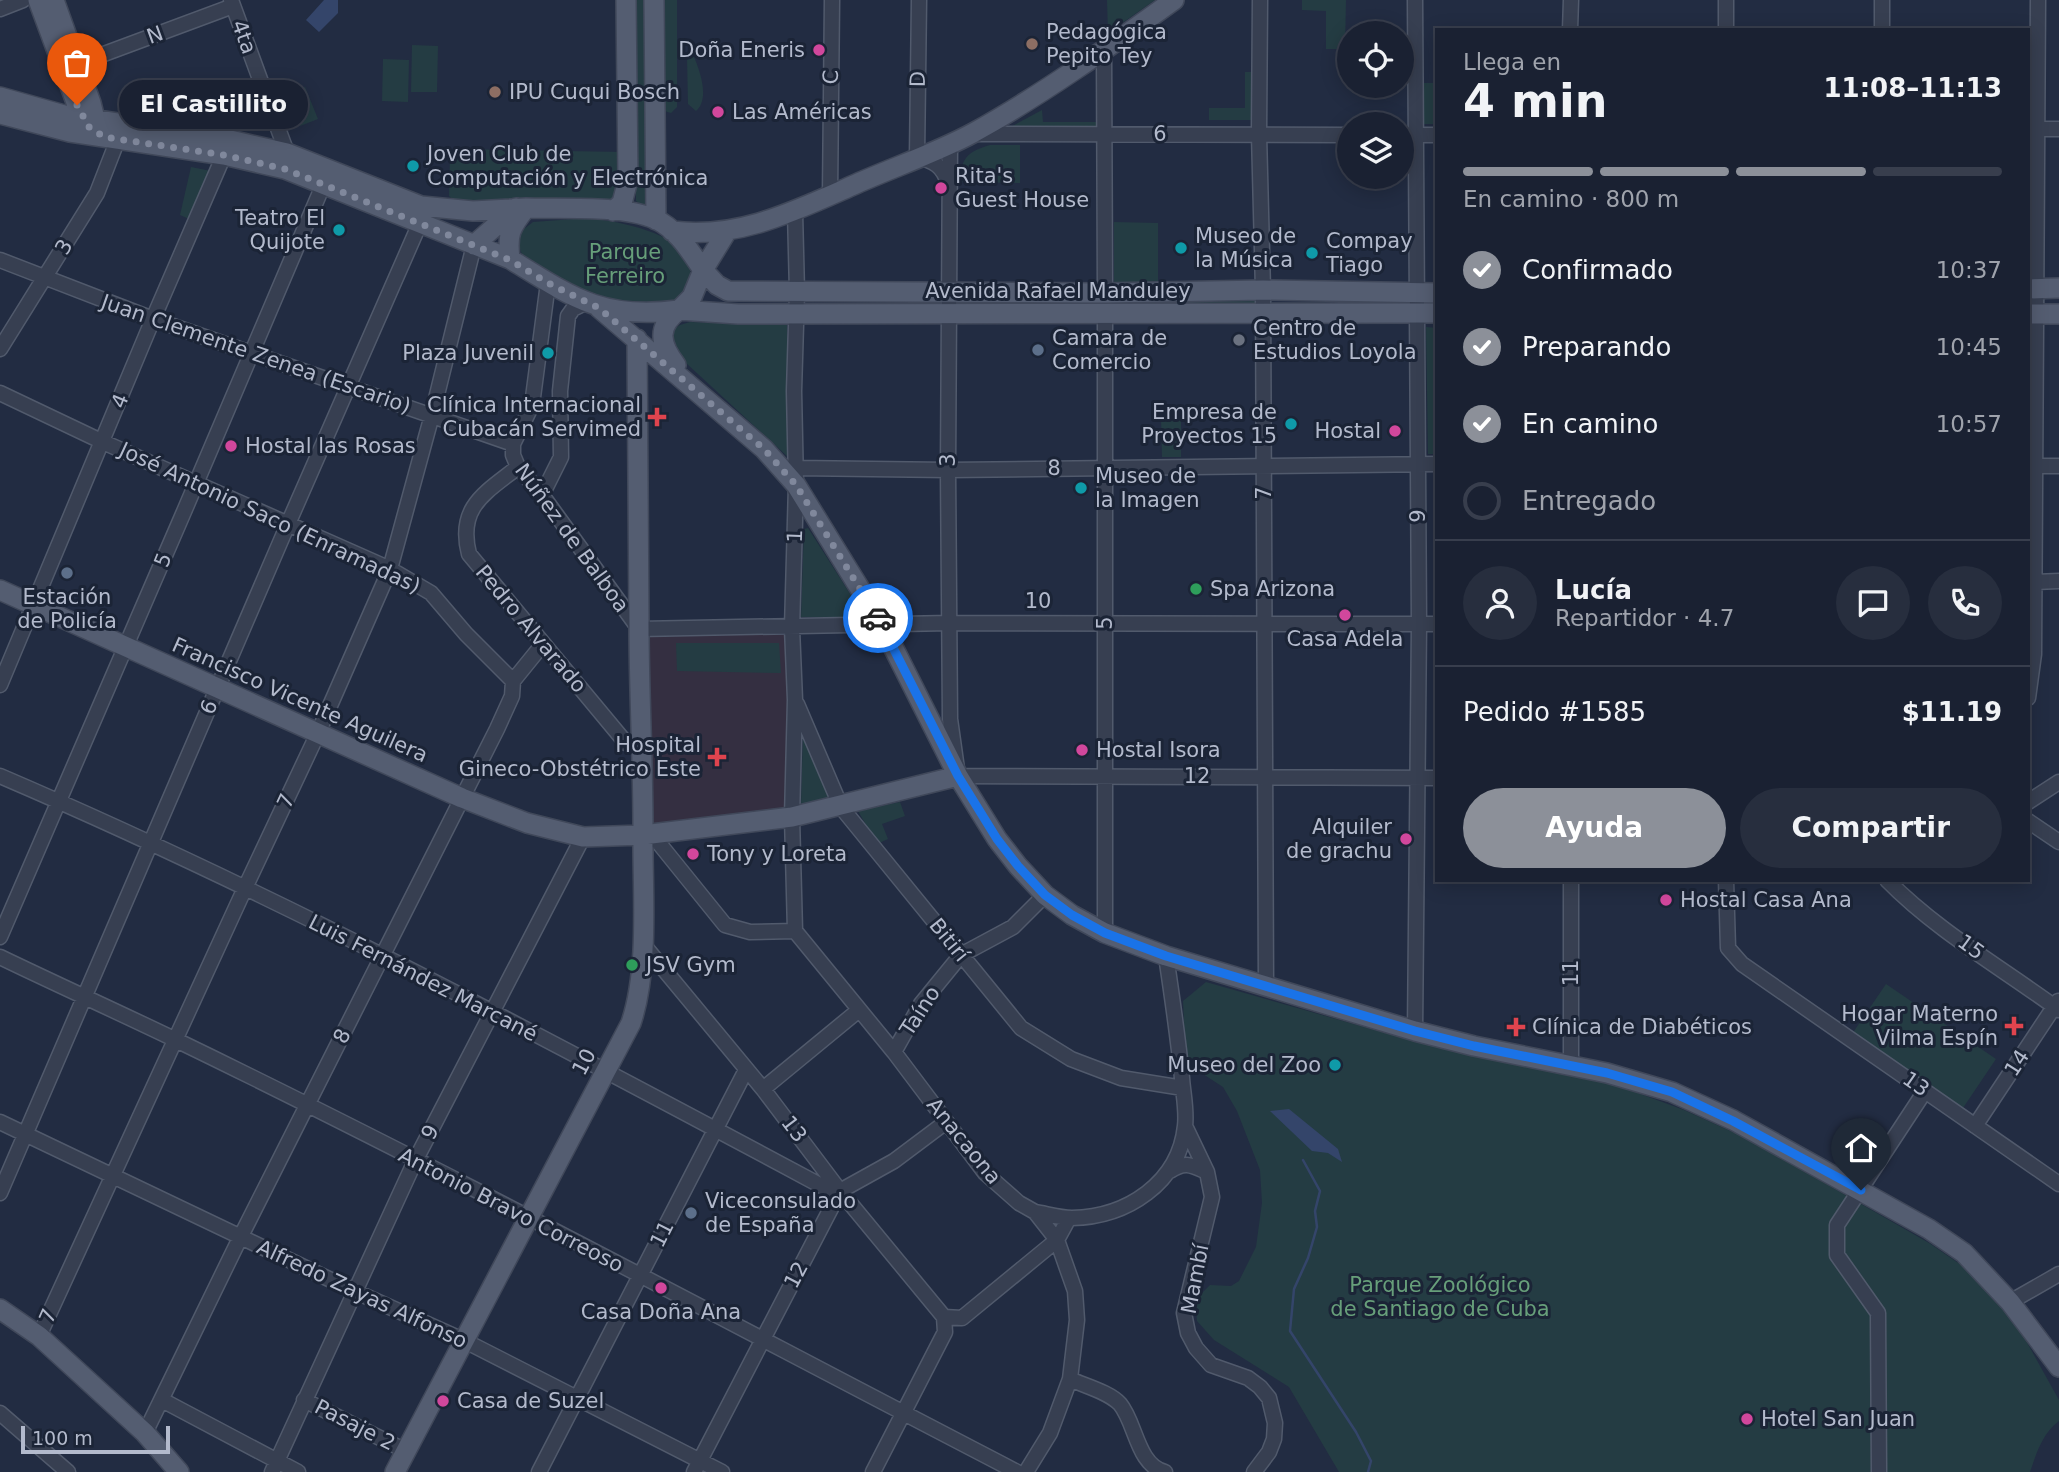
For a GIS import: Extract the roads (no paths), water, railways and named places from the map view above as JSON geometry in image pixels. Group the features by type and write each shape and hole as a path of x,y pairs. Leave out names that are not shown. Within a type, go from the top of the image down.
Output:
{"main road":[{"path":"38,0 95,124"},
{"path":"54,0 95,124"},
{"path":"613,211 622,203 628,180 626,0"},
{"path":"654,0 664,225"},
{"path":"0,114 230,140 287,153 414,204 472,211 521,208 635,213 697,234 727,231 795,212 971,134 1104,51 1174,0"},
{"path":"0,97 95,124 285,169 510,260 592,305 637,339 796,477 881,623 958,776 997,839 1045,895 1072,915 1105,933 1166,956 1415,1031 1607,1073 1672,1092 1733,1121 1929,1228 1964,1253 2010,1302 2059,1367"},
{"path":"470,244 521,208"},
{"path":"510,260 508,239 521,208"},
{"path":"470,244 479,224 472,211"},
{"name":"Avenida Rafael Manduley","path":"664,225 717,285 729,290 949,293 1263,290 1427,293"},
{"path":"689,383 667,353 664,324 692,297 703,270 727,231"},
{"path":"2032,288 2059,288"},
{"name":"Avenida Rafael Manduley","path":"592,305 652,314 680,310 738,314 1427,313"},
{"path":"2032,314 2059,314"},
{"name":"10","path":"395,1472 631,1023 640,988 643,746 639,629 637,339"},
{"name":"Francisco Vicente Aguilera","path":"0,590 462,798 527,823 583,837 643,835 792,817 958,776"},
{"path":"0,1309 39,1336 145,1433 179,1472"}],"street":[{"path":"0,9 23,0"},
{"name":"C","path":"830,195 832,0"},
{"name":"D","path":"917,157 919,0"},
{"name":"7","path":"1261,0 1259,134 1263,290 1266,986"},
{"name":"9","path":"1410,112 1415,0"},
{"path":"1570,28 1571,0"},
{"path":"1726,0 1726,28"},
{"path":"1882,0 1882,28"},
{"path":"2030,683 2034,654 2031,621 2035,582 2032,288 2033,128 2038,0"},
{"name":"N","path":"77,64 232,3"},
{"name":"4ta","path":"232,3 287,153"},
{"path":"1104,51 1105,293"},
{"name":"3","path":"0,349 97,193 95,124"},
{"path":"2033,128 2059,128"},
{"name":"6","path":"971,134 1337,135"},
{"path":"1414,135 1435,135"},
{"name":"3","path":"950,144 950,719 958,776"},
{"name":"4","path":"0,685 224,155"},
{"path":"917,157 940,166 946,174 949,186"},
{"name":"9","path":"1414,179 1427,293 1418,464 1415,1031"},
{"name":"5","path":"0,937 128,646 195,483 254,353 324,183"},
{"name":"1","path":"792,817 795,700 792,628 796,477 795,212"},
{"name":"6","path":"0,1193 420,223"},
{"name":"7","path":"39,1336 318,733 390,569 432,415 470,244"},
{"name":"Juan Clemente Zenea (Escario)","path":"0,260 153,319 513,444"},
{"path":"513,444 532,405 548,283"},
{"path":"542,495 561,457 560,391 568,316 573,309 592,305"},
{"name":"5","path":"1105,313 1105,933"},
{"name":"José Antonio Saco (Enramadas)","path":"0,393 103,442 390,569 431,593 466,634 513,681"},
{"name":"Núñez de Balboa","path":"513,444 513,455 518,467 542,495 639,629"},
{"name":"8","path":"796,477 948,470 1435,464"},
{"path":"2032,466 2059,466"},
{"name":"Pedro Alvarado","path":"518,467 470,509 465,541 469,554 626,743 643,746"},
{"path":"2035,582 2059,582"},
{"name":"10","path":"639,629 792,628 881,623 1435,624"},
{"name":"8","path":"145,1433 512,696 513,681 543,644"},
{"name":"Bitirí","path":"795,700 841,807 1021,1028 1072,1059 1121,1078 1183,1088"},
{"name":"Luis Fernández Marcané","path":"0,776 150,842 245,888 382,956 831,1191 841,1191"},
{"name":"12","path":"958,776 1435,778"},
{"path":"2030,801 2059,782"},
{"path":"643,835 658,842 725,925 750,932 795,931 792,817"},
{"path":"2030,822 2059,842"},
{"name":"9","path":"274,1467 415,1161 583,837"},
{"name":"11","path":"1571,882 1571,1066"},
{"name":"13","path":"1726,882 1728,948 1742,964 2059,1184"},
{"name":"15","path":"1889,882 1905,898 1951,933 2057,1006"},
{"name":"Taíno","path":"894,1052 922,1004 961,955 1013,928 1045,895"},
{"name":"Anacaona","path":"795,931 894,1052 995,1184 1035,1212 1057,1240 1075,1291 1077,1320 1070,1379 1050,1433 1026,1472"},
{"name":"13","path":"642,943 763,1089 841,1191 944,1317"},
{"path":"1166,956 1175,1013 1185,1126 1177,1157 1170,1171"},
{"name":"Antonio Bravo Correoso","path":"0,957 307,1105 1017,1472"},
{"name":"14","path":"1975,1126 2057,1006"},
{"path":"763,1089 859,1010"},
{"name":"11","path":"539,1472 746,1070"},
{"path":"1879,1472 1878,1313 1837,1255 1837,1225 1925,1091"},
{"name":"Alfredo Zayas Alfonso","path":"0,1122 240,1238 463,1340 577,1397 697,1466 722,1472"},
{"path":"841,1191 894,1161 946,1122"},
{"name":"Mambí","path":"1185,1126 1206,1172 1213,1197 1184,1313 1188,1334 1211,1365 1248,1378 1269,1398 1273,1410 1273,1439 1269,1452 1254,1472"},
{"path":"1035,1212 1069,1218 1101,1214 1146,1195 1180,1164 1206,1172"},
{"name":"12","path":"697,1466 841,1191"},
{"path":"873,1472 944,1332 944,1317 962,1318 1057,1240 1069,1218"},
{"path":"2010,1302 2059,1274"},
{"path":"1070,1379 1120,1404 1148,1460 1159,1471 1165,1472"},
{"path":"162,1400 274,1467 298,1472"},
{"name":"Pasaje 2","path":"304,1400 406,1451"},
{"path":"0,1413 68,1472"}],"water":[{"path":"324,0 338,0 338,13 319,32 306,20"},
{"path":"1289,1109 1338,1149 1342,1162 1328,1153 1312,1151 1270,1111"}],"waterway":[{"path":"1303,1160 1320,1191 1315,1211 1317,1227 1308,1258 1294,1289 1290,1331 1356,1432 1371,1461 1368,1472"}],"place":[{"name":"Pedagógica Pepito Tey","path":"1032,44"},
{"name":"Doña Eneris","path":"819,50"},
{"name":"IPU Cuqui Bosch","path":"495,92"},
{"name":"El Castillito","path":"77,105"},
{"name":"Las Américas","path":"718,112"},
{"name":"Joven Club de Computación y Electrónica","path":"413,166"},
{"name":"Rita's Guest House","path":"941,188"},
{"name":"Teatro El Quijote","path":"339,230"},
{"name":"Museo de la Música","path":"1181,248"},
{"name":"Compay Tiago","path":"1312,253"},
{"name":"Centro de Estudios Loyola","path":"1239,340"},
{"name":"Camara de Comercio","path":"1038,350"},
{"name":"Plaza Juvenil","path":"548,353"},
{"name":"Clínica Internacional Cubacán Servimed","path":"657,417"},
{"name":"Empresa de Proyectos 15","path":"1291,424"},
{"name":"Hostal","path":"1395,431"},
{"name":"Hostal las Rosas","path":"231,446"},
{"name":"Museo de la Imagen","path":"1081,488"},
{"name":"Estación de Policía","path":"67,573"},
{"name":"Spa Arizona","path":"1196,589"},
{"name":"Casa Adela","path":"1345,615"},
{"name":"Hostal Isora","path":"1082,750"},
{"name":"Hospital Gineco-Obstétrico Este","path":"717,757"},
{"name":"Alquiler de grachu","path":"1406,839"},
{"name":"Tony y Loreta","path":"693,854"},
{"name":"Hostal Casa Ana","path":"1666,900"},
{"name":"JSV Gym","path":"632,965"},
{"name":"Hogar Materno Vilma Espín","path":"2014,1026"},
{"name":"Clínica de Diabéticos","path":"1516,1027"},
{"name":"Museo del Zoo","path":"1335,1065"},
{"name":"Viceconsulado de España","path":"691,1213"},
{"name":"Casa Doña Ana","path":"661,1288"},
{"name":"Casa de Suzel","path":"443,1401"},
{"name":"Hotel San Juan","path":"1747,1419"}],"park label":[{"name":"Parque Ferreiro","path":"625,264"},
{"name":"Parque Zoológico de Santiago de Cuba","path":"1440,1297"}]}
